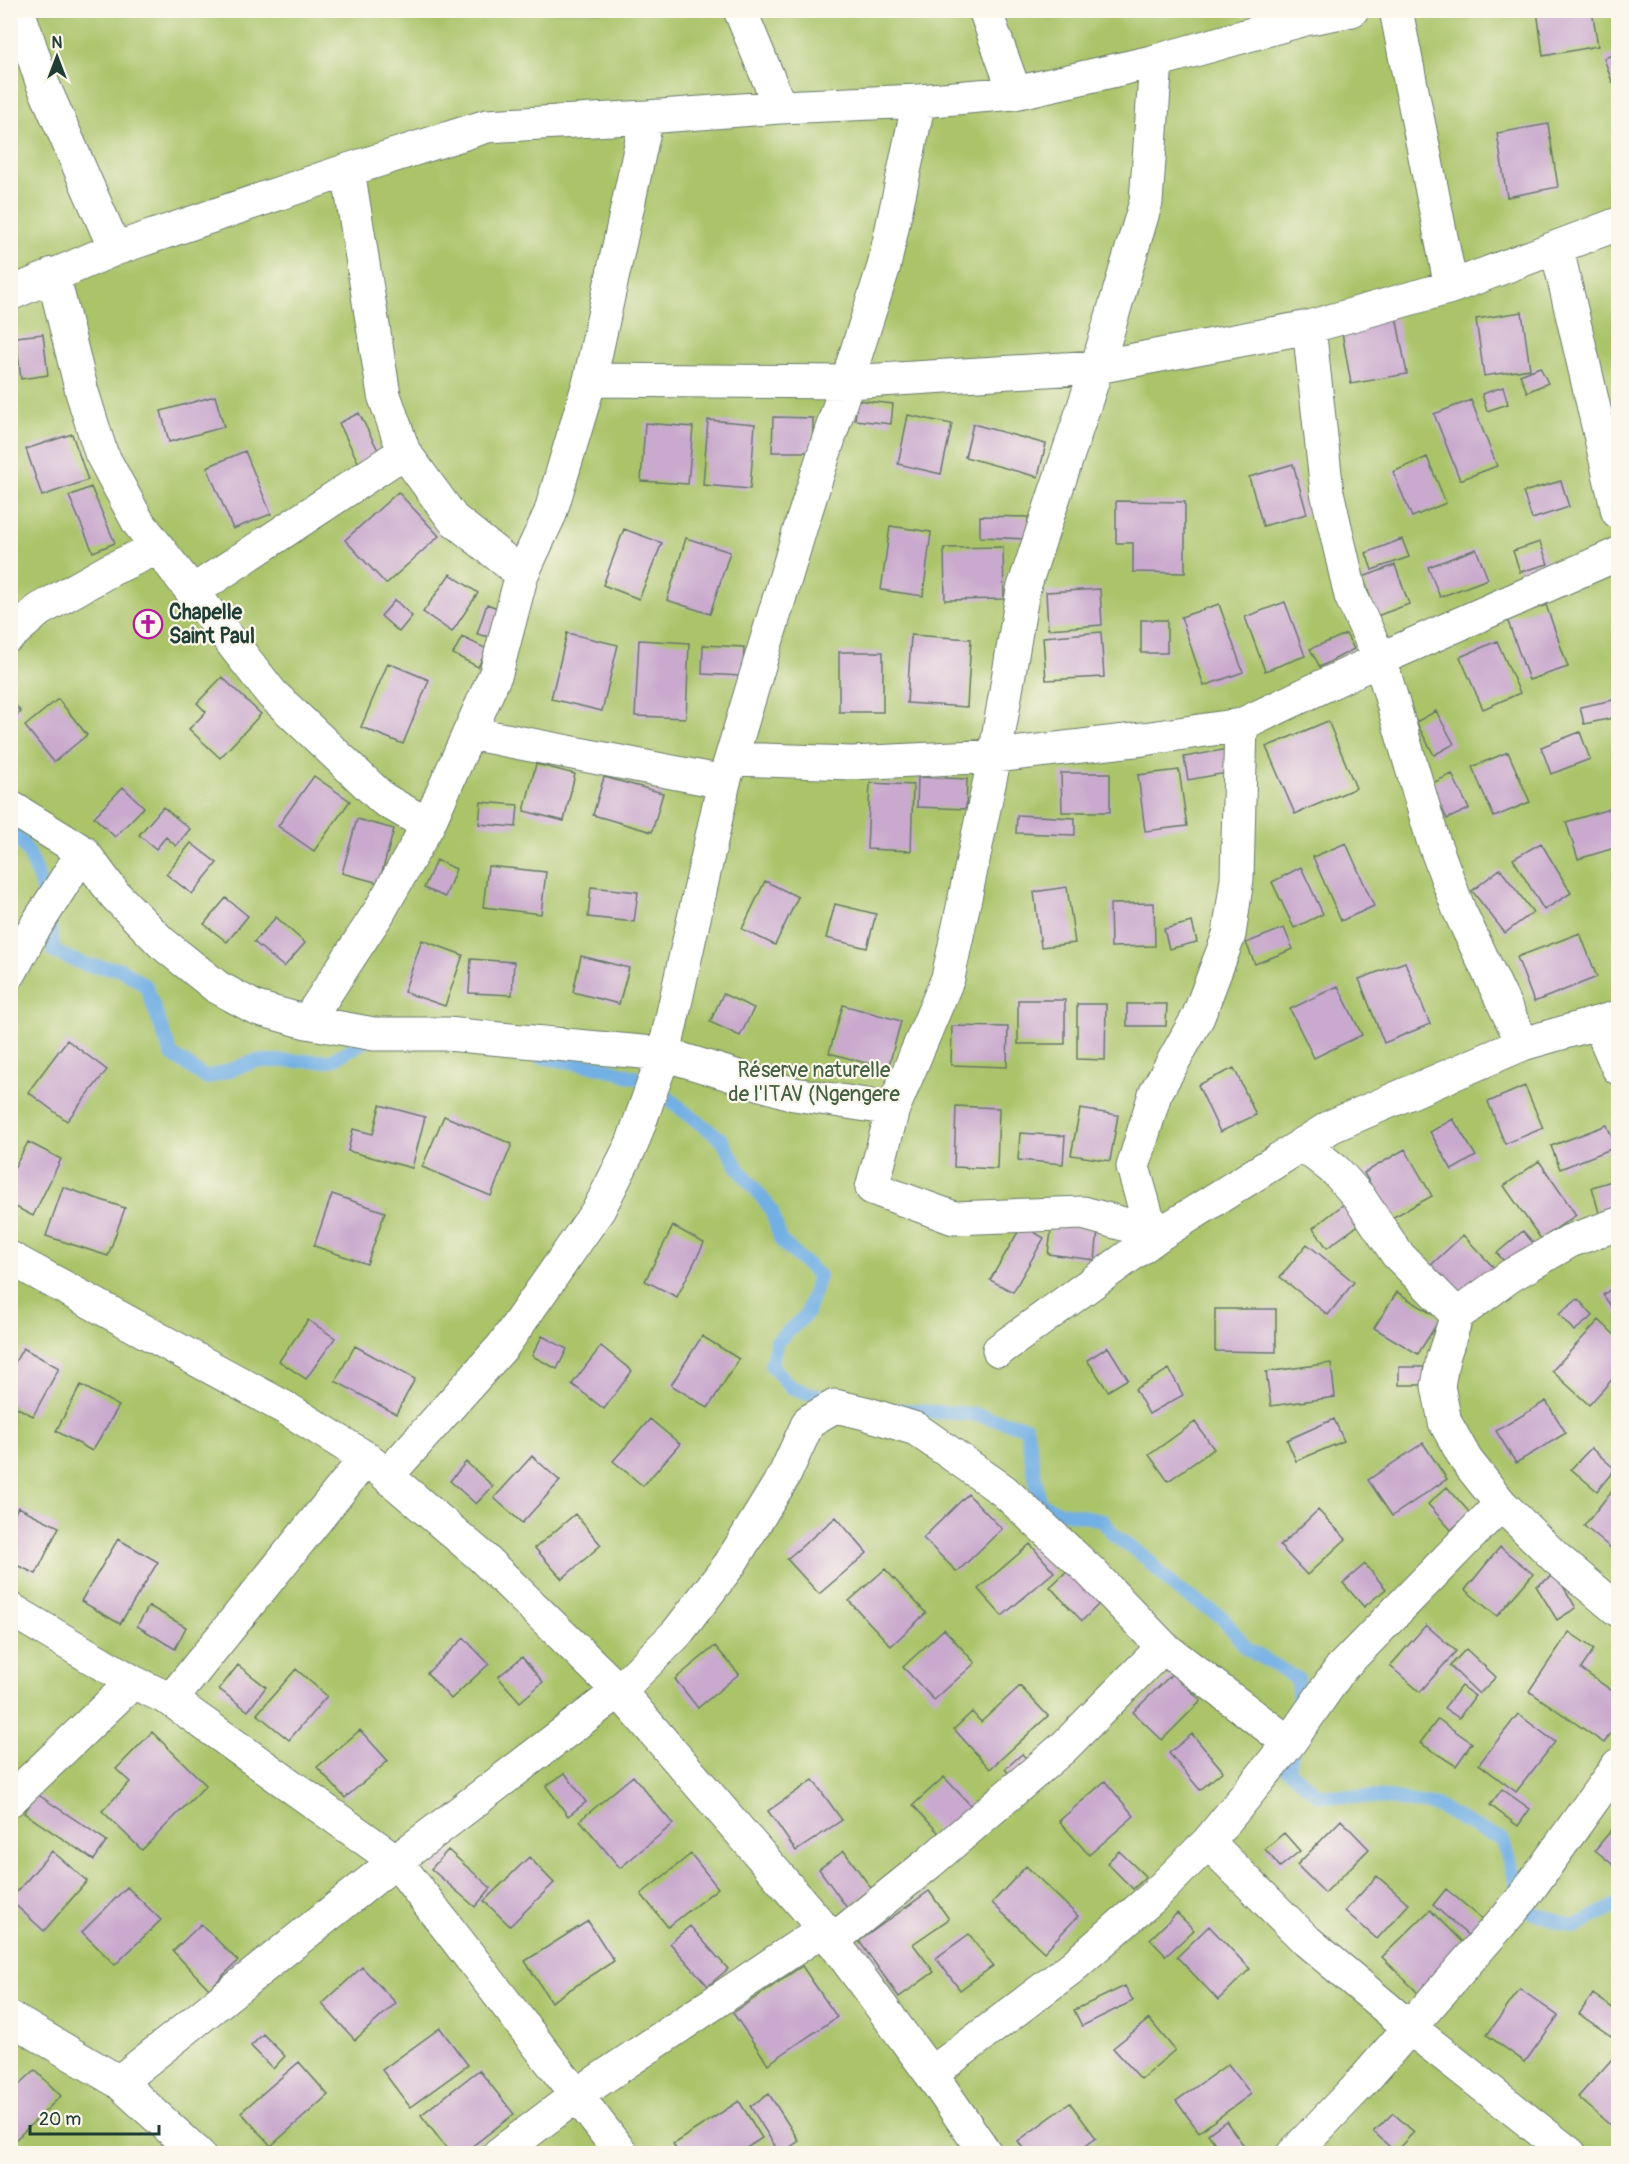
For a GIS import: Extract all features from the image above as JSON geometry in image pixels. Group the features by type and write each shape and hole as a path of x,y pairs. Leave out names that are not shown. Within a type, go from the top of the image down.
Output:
{"street":[{"path":"18,10 42,82 115,249"},
{"path":"740,10 780,107"},
{"path":"984,10 1015,93"},
{"path":"10,294 115,249 348,170 487,126 780,107 919,101 1015,93 1156,61 1303,15 1352,10"},
{"path":"1396,10 1451,286"},
{"path":"1156,61 1146,202 1097,367 1023,590 995,756 948,978 893,1109 872,1188 954,1218 1083,1213 1160,1234"},
{"path":"171,1700 376,1467 503,1346 599,1209 632,1144 664,1054 728,770 801,526 884,266 919,101"},
{"path":"307,1022 379,912 428,825 496,673 522,574 550,514 590,380 647,117"},
{"path":"348,170 384,395 404,452 453,519 522,574"},
{"path":"590,380 847,382 1097,367 1309,327 1451,286 1557,249 1618,224"},
{"path":"1557,249 1618,512"},
{"path":"53,274 82,392 101,453 138,522 243,659 280,701 384,799 428,825"},
{"path":"1309,327 1327,492 1351,596 1380,659 1430,829 1455,900 1523,1044"},
{"path":"192,592 404,452"},
{"path":"10,634 39,610 110,570 157,548"},
{"path":"469,733 728,770 995,756 1241,725 1380,659 1618,554"},
{"path":"1160,1234 1147,1216 1133,1167 1155,1094 1198,1017 1229,935 1237,879 1241,725"},
{"path":"10,807 75,864 115,895 162,943 217,987 255,1008 307,1022 374,1034 447,1034 664,1054 794,1094 893,1109"},
{"path":"10,973 32,932 75,864"},
{"path":"999,1350 1160,1234 1332,1126 1523,1044 1609,1020 1618,1068"},
{"path":"1302,1144 1344,1180 1359,1197 1397,1254 1457,1315"},
{"path":"1618,1224 1570,1242 1510,1276 1457,1315 1443,1358 1438,1386 1445,1422 1466,1460 1501,1504 1556,1558 1618,1610"},
{"path":"10,1258 289,1410 376,1467 481,1557 619,1692 828,1935 932,2074 986,2154"},
{"path":"119,2082 396,1862 619,1692 677,1633 730,1564 785,1474 809,1422 835,1407 865,1413 916,1429 1004,1491 1089,1570 1163,1647 1289,1743"},
{"path":"932,2074 1071,1968 1153,1897 1208,1842 1289,1743 1341,1668 1501,1504"},
{"path":"10,1609 133,1682 171,1700 396,1862 622,2154"},
{"path":"499,2154 577,2095 828,1935 928,1863 1064,1747 1163,1647"},
{"path":"10,1800 133,1682"},
{"path":"1293,2154 1363,2081 1522,1899 1618,1765"},
{"path":"1208,1842 1307,1941 1409,2027 1570,2154"},
{"path":"10,2018 119,2082 198,2154"}],"green space":[{"name":"Réserve naturelle de l'ITAV (Ngengere","path":"11,11 1618,11 1618,2153 11,2153"}],"building":[{"path":"1537,10 1592,10 1598,46 1543,56"},
{"path":"1618,53 1618,80 1612,82 1604,58"},
{"path":"1548,124 1558,187 1507,197 1497,133"},
{"path":"1522,312 1530,369 1484,376 1476,319"},
{"path":"1396,316 1407,374 1351,384 1341,327"},
{"path":"43,334 48,375 21,379 16,337"},
{"path":"1540,367 1548,383 1527,392 1520,375"},
{"path":"1503,387 1508,404 1487,411 1482,394"},
{"path":"215,396 224,427 169,442 161,411"},
{"path":"857,400 893,404 891,424 855,420"},
{"path":"1471,400 1497,466 1460,480 1434,414"},
{"path":"359,413 381,456 360,466 339,423"},
{"path":"908,415 952,424 941,474 898,464"},
{"path":"773,417 813,418 813,452 772,452"},
{"path":"708,420 755,424 750,489 703,485"},
{"path":"645,423 693,427 688,484 641,481"},
{"path":"973,424 1046,444 1038,477 965,457"},
{"path":"72,434 88,480 42,496 26,449"},
{"path":"245,451 271,514 233,529 207,467"},
{"path":"1427,457 1446,503 1412,517 1393,472"},
{"path":"1293,464 1307,514 1263,526 1249,477"},
{"path":"1561,481 1569,507 1532,519 1523,492"},
{"path":"91,487 115,543 93,552 69,496"},
{"path":"398,492 439,536 386,584 345,540"},
{"path":"1116,501 1185,502 1185,573 1133,572 1133,543 1116,543"},
{"path":"980,516 1028,517 1028,539 980,537"},
{"path":"890,526 931,532 923,596 881,590"},
{"path":"624,529 662,543 639,599 603,585"},
{"path":"686,538 730,552 710,614 667,600"},
{"path":"1402,539 1409,557 1372,570 1366,553"},
{"path":"1540,542 1548,564 1520,572 1513,551"},
{"path":"1003,547 1004,599 945,600 944,548"},
{"path":"1476,549 1488,579 1440,597 1428,567"},
{"path":"1395,565 1409,604 1377,616 1363,577"},
{"path":"450,574 478,593 452,632 423,612"},
{"path":"1100,589 1102,625 1048,629 1046,592"},
{"path":"395,600 412,616 399,632 381,616"},
{"path":"1285,602 1305,656 1265,671 1245,617"},
{"path":"487,604 500,609 490,637 477,634"},
{"path":"1219,604 1243,672 1204,686 1181,617"},
{"path":"1546,605 1568,667 1529,680 1507,619"},
{"path":"1141,620 1167,620 1167,653 1141,653"},
{"path":"1101,632 1104,677 1046,680 1043,637"},
{"path":"567,633 618,645 602,711 551,699"},
{"path":"1346,634 1354,649 1320,667 1310,649"},
{"path":"911,635 971,639 967,707 907,703"},
{"path":"462,637 487,649 478,667 453,654"},
{"path":"639,640 689,643 686,718 635,716"},
{"path":"1497,641 1520,693 1483,709 1460,657"},
{"path":"703,645 744,647 743,676 702,674"},
{"path":"839,652 883,652 883,712 839,712"},
{"path":"388,663 429,680 403,744 361,727"},
{"path":"222,677 261,714 220,758 189,729 206,712 197,703"},
{"path":"10,698 21,712 10,719"},
{"path":"58,699 87,735 54,762 25,726"},
{"path":"1618,699 1618,717 1584,724 1580,707"},
{"path":"1436,711 1454,744 1434,755 1416,722"},
{"path":"1328,721 1356,788 1295,814 1266,747"},
{"path":"1580,732 1590,759 1551,774 1541,747"},
{"path":"1228,749 1232,772 1188,780 1184,757"},
{"path":"1508,752 1530,802 1494,817 1472,767"},
{"path":"536,764 575,774 564,821 524,811"},
{"path":"1179,770 1187,826 1145,831 1138,775"},
{"path":"1061,773 1110,773 1110,812 1062,812"},
{"path":"1452,774 1469,809 1447,819 1430,784"},
{"path":"314,776 350,801 314,851 278,826"},
{"path":"604,777 663,793 652,832 593,815"},
{"path":"918,777 967,779 966,809 917,807"},
{"path":"870,783 913,785 911,851 867,849"},
{"path":"123,787 144,807 115,837 94,817"},
{"path":"481,802 518,805 516,827 479,824"},
{"path":"163,807 190,829 176,846 166,837 156,849 139,835"},
{"path":"1616,807 1618,847 1578,859 1566,822"},
{"path":"1017,815 1075,818 1075,835 1016,833"},
{"path":"357,819 394,829 379,883 342,873"},
{"path":"191,843 217,863 192,894 166,874"},
{"path":"1346,843 1374,906 1341,921 1313,857"},
{"path":"1541,843 1571,893 1544,910 1513,859"},
{"path":"436,860 456,869 445,897 424,888"},
{"path":"488,866 546,872 541,914 483,907"},
{"path":"1301,867 1323,914 1294,928 1272,882"},
{"path":"1500,869 1533,912 1505,933 1472,891"},
{"path":"765,881 798,897 775,945 742,929"},
{"path":"591,887 638,892 634,922 588,917"},
{"path":"1067,887 1075,943 1041,947 1034,892"},
{"path":"226,898 248,916 227,942 204,924"},
{"path":"1154,903 1155,946 1111,947 1110,904"},
{"path":"835,904 876,914 867,948 826,938"},
{"path":"276,917 305,943 284,967 254,942"},
{"path":"1192,922 1197,942 1169,949 1164,929"},
{"path":"1284,928 1293,949 1255,964 1246,943"},
{"path":"1580,933 1597,977 1534,1002 1517,957"},
{"path":"422,940 463,955 445,1006 404,992"},
{"path":"581,956 629,968 619,1004 573,992"},
{"path":"471,959 514,962 512,995 469,993"},
{"path":"1405,962 1430,1024 1384,1043 1359,979"},
{"path":"1338,986 1362,1035 1314,1058 1290,1009"},
{"path":"723,994 754,1008 740,1036 710,1022"},
{"path":"1018,1000 1065,1000 1065,1044 1018,1044"},
{"path":"1077,1004 1106,1004 1105,1060 1077,1059"},
{"path":"1127,1004 1167,1004 1166,1026 1127,1026"},
{"path":"843,1005 901,1021 888,1069 829,1053"},
{"path":"952,1026 1008,1027 1007,1067 951,1065"},
{"path":"67,1040 107,1070 67,1121 28,1092"},
{"path":"1234,1068 1256,1115 1220,1132 1198,1085"},
{"path":"1525,1086 1543,1128 1505,1144 1488,1102"},
{"path":"380,1105 425,1117 412,1168 348,1151 353,1129 373,1134"},
{"path":"956,1106 999,1108 997,1169 954,1167"},
{"path":"1080,1109 1118,1115 1110,1161 1071,1155"},
{"path":"444,1116 512,1144 491,1196 422,1167"},
{"path":"1453,1119 1476,1156 1452,1170 1430,1132"},
{"path":"1607,1125 1616,1147 1560,1169 1551,1146"},
{"path":"1020,1133 1065,1136 1063,1164 1018,1160"},
{"path":"28,1142 61,1159 33,1216 10,1204 10,1176"},
{"path":"1405,1149 1432,1196 1390,1219 1364,1173"},
{"path":"1539,1161 1576,1215 1541,1239 1504,1186"},
{"path":"1618,1179 1618,1207 1599,1213 1592,1187"},
{"path":"63,1187 125,1208 108,1256 46,1236"},
{"path":"332,1194 385,1212 367,1264 314,1246"},
{"path":"1348,1201 1364,1221 1327,1248 1313,1228"},
{"path":"1052,1224 1098,1230 1095,1260 1048,1254"},
{"path":"1022,1225 1044,1238 1013,1292 990,1280"},
{"path":"673,1226 704,1243 677,1297 645,1281"},
{"path":"1523,1231 1535,1245 1508,1266 1497,1253"},
{"path":"1463,1235 1497,1271 1464,1302 1430,1266"},
{"path":"1307,1244 1354,1282 1328,1315 1280,1277"},
{"path":"1618,1284 1618,1316 1603,1295"},
{"path":"1397,1292 1440,1319 1418,1354 1374,1328"},
{"path":"1578,1299 1593,1316 1574,1331 1559,1314"},
{"path":"1215,1309 1276,1309 1276,1352 1215,1351"},
{"path":"308,1320 335,1338 306,1379 279,1361"},
{"path":"1599,1320 1618,1338 1618,1373 1589,1405 1552,1371"},
{"path":"542,1336 567,1349 557,1369 532,1356"},
{"path":"702,1336 739,1359 708,1408 671,1385"},
{"path":"355,1346 415,1379 396,1414 335,1381"},
{"path":"601,1346 632,1371 604,1409 572,1384"},
{"path":"1108,1347 1128,1379 1108,1391 1087,1360"},
{"path":"23,1348 59,1368 33,1416 10,1404 10,1371"},
{"path":"1331,1363 1335,1397 1271,1406 1266,1372"},
{"path":"1399,1367 1424,1367 1424,1385 1399,1385"},
{"path":"1169,1369 1183,1395 1149,1414 1135,1389"},
{"path":"81,1385 119,1406 92,1451 56,1431"},
{"path":"1546,1401 1566,1433 1516,1463 1496,1431"},
{"path":"650,1419 680,1444 643,1486 613,1461"},
{"path":"1334,1419 1344,1441 1296,1461 1287,1440"},
{"path":"1195,1422 1214,1449 1168,1481 1149,1455"},
{"path":"1423,1443 1447,1479 1392,1516 1368,1480"},
{"path":"1591,1448 1615,1469 1597,1491 1571,1469"},
{"path":"532,1456 560,1481 522,1523 494,1498"},
{"path":"466,1462 493,1486 476,1504 450,1481"},
{"path":"1618,1483 1618,1554 1584,1526"},
{"path":"1447,1487 1470,1513 1451,1530 1428,1504"},
{"path":"968,1494 1002,1529 957,1572 923,1538"},
{"path":"18,1507 59,1527 36,1574 10,1562 10,1523"},
{"path":"1318,1510 1346,1539 1307,1575 1280,1546"},
{"path":"575,1514 601,1545 562,1579 535,1548"},
{"path":"836,1517 867,1553 819,1594 787,1559"},
{"path":"118,1539 158,1562 120,1624 81,1601"},
{"path":"1030,1544 1054,1572 1002,1616 978,1589"},
{"path":"1500,1547 1533,1574 1497,1616 1465,1590"},
{"path":"1365,1564 1386,1589 1364,1607 1343,1583"},
{"path":"1071,1567 1103,1600 1082,1621 1050,1587"},
{"path":"885,1569 926,1613 891,1646 849,1601"},
{"path":"1556,1574 1576,1608 1557,1620 1536,1586"},
{"path":"149,1606 186,1627 175,1649 137,1626"},
{"path":"1426,1625 1456,1651 1420,1692 1390,1666"},
{"path":"944,1629 975,1663 934,1700 903,1667"},
{"path":"1569,1632 1594,1649 1581,1669 1618,1695 1618,1723 1604,1743 1529,1691"},
{"path":"464,1638 489,1664 451,1699 427,1673"},
{"path":"715,1646 739,1674 698,1708 675,1679"},
{"path":"1466,1649 1496,1677 1479,1694 1450,1666"},
{"path":"522,1657 543,1682 520,1702 498,1677"},
{"path":"238,1665 266,1687 248,1711 219,1689"},
{"path":"296,1669 327,1696 289,1740 257,1714"},
{"path":"1173,1673 1201,1701 1162,1740 1133,1712"},
{"path":"1020,1686 1048,1716 990,1769 954,1729 972,1712 981,1722"},
{"path":"1461,1686 1475,1696 1459,1718 1444,1708"},
{"path":"1518,1714 1555,1742 1516,1792 1479,1764"},
{"path":"1438,1719 1472,1743 1456,1766 1420,1743"},
{"path":"360,1730 388,1761 345,1798 317,1767"},
{"path":"152,1732 206,1785 142,1850 102,1811 130,1782 116,1769"},
{"path":"1192,1734 1223,1771 1200,1790 1169,1753"},
{"path":"1022,1754 1034,1766 1016,1782 1005,1769"},
{"path":"565,1773 586,1802 568,1816 546,1786"},
{"path":"633,1776 673,1824 620,1868 580,1820"},
{"path":"944,1777 976,1811 945,1840 913,1805"},
{"path":"813,1780 842,1820 796,1851 768,1811"},
{"path":"1105,1781 1134,1816 1089,1855 1059,1821"},
{"path":"1502,1789 1530,1809 1518,1826 1490,1805"},
{"path":"37,1794 107,1841 94,1860 24,1813"},
{"path":"1341,1820 1369,1849 1325,1893 1297,1865"},
{"path":"1618,1822 1618,1869 1595,1850"},
{"path":"1284,1833 1300,1851 1280,1867 1265,1849"},
{"path":"448,1850 491,1888 475,1907 431,1869"},
{"path":"52,1851 87,1881 44,1931 10,1900"},
{"path":"844,1851 872,1889 847,1908 819,1869"},
{"path":"1119,1851 1146,1877 1133,1889 1107,1863"},
{"path":"691,1854 718,1888 668,1927 641,1894"},
{"path":"529,1857 554,1883 510,1926 484,1901"},
{"path":"1026,1866 1078,1916 1044,1952 992,1903"},
{"path":"1377,1876 1409,1904 1377,1939 1345,1911"},
{"path":"127,1887 161,1920 115,1965 82,1932"},
{"path":"1446,1889 1486,1922 1472,1939 1433,1905"},
{"path":"929,1891 949,1919 913,1944 934,1972 899,1997 859,1941"},
{"path":"1430,1910 1466,1946 1418,1993 1382,1957"},
{"path":"1177,1913 1194,1930 1166,1956 1150,1939"},
{"path":"588,1921 614,1961 551,2002 525,1961"},
{"path":"201,1924 238,1961 209,1989 173,1951"},
{"path":"690,1926 728,1969 708,1986 670,1943"},
{"path":"1209,1926 1250,1969 1218,2000 1177,1957"},
{"path":"969,1934 993,1966 960,1990 936,1958"},
{"path":"802,1966 837,2017 768,2064 733,2013"},
{"path":"362,1967 396,2003 355,2040 322,2004"},
{"path":"1125,1986 1133,2001 1082,2026 1074,2010"},
{"path":"1520,1989 1558,2016 1525,2062 1487,2035"},
{"path":"1593,1994 1618,2012 1618,2026 1611,2036 1579,2014"},
{"path":"1149,2019 1175,2050 1141,2079 1113,2048"},
{"path":"440,2028 468,2065 410,2107 382,2070"},
{"path":"263,2034 285,2056 273,2069 251,2046"},
{"path":"1612,2059 1618,2064 1618,2119 1612,2127 1578,2097"},
{"path":"299,2062 328,2095 271,2146 241,2112"},
{"path":"1228,2064 1251,2094 1199,2132 1176,2101"},
{"path":"35,2070 61,2096 10,2145 10,2093"},
{"path":"479,2070 514,2114 462,2154 451,2154 421,2115"},
{"path":"769,2094 799,2141 780,2154 750,2106"},
{"path":"739,2101 762,2138 737,2154 679,2154 673,2144"},
{"path":"1070,2103 1096,2138 1075,2154 1027,2154 1018,2141"},
{"path":"1393,2113 1414,2132 1395,2152 1374,2132"},
{"path":"1226,2121 1250,2154 1223,2154 1208,2134"}],"waterway":[{"path":"10,832 20,840 35,869 46,905 54,952 86,965 121,969 146,986 171,1054 206,1078 256,1061 330,1061 369,1039"},
{"path":"541,1057 601,1067 650,1082 721,1139 739,1169 771,1209 781,1241 819,1276 806,1315 777,1341 771,1365 790,1387 836,1402"},
{"path":"899,1410 973,1414 1026,1427 1040,1504 1058,1511 1102,1520 1115,1536 1146,1558 1176,1589 1222,1617 1247,1649 1298,1679 1299,1718"},
{"path":"1292,1754 1287,1769 1318,1795 1388,1798 1437,1806 1474,1827 1502,1839 1519,1891 1532,1912 1574,1927 1618,1904"}],"place":[{"name":"Chapelle Saint Paul","path":"148,624"}]}
